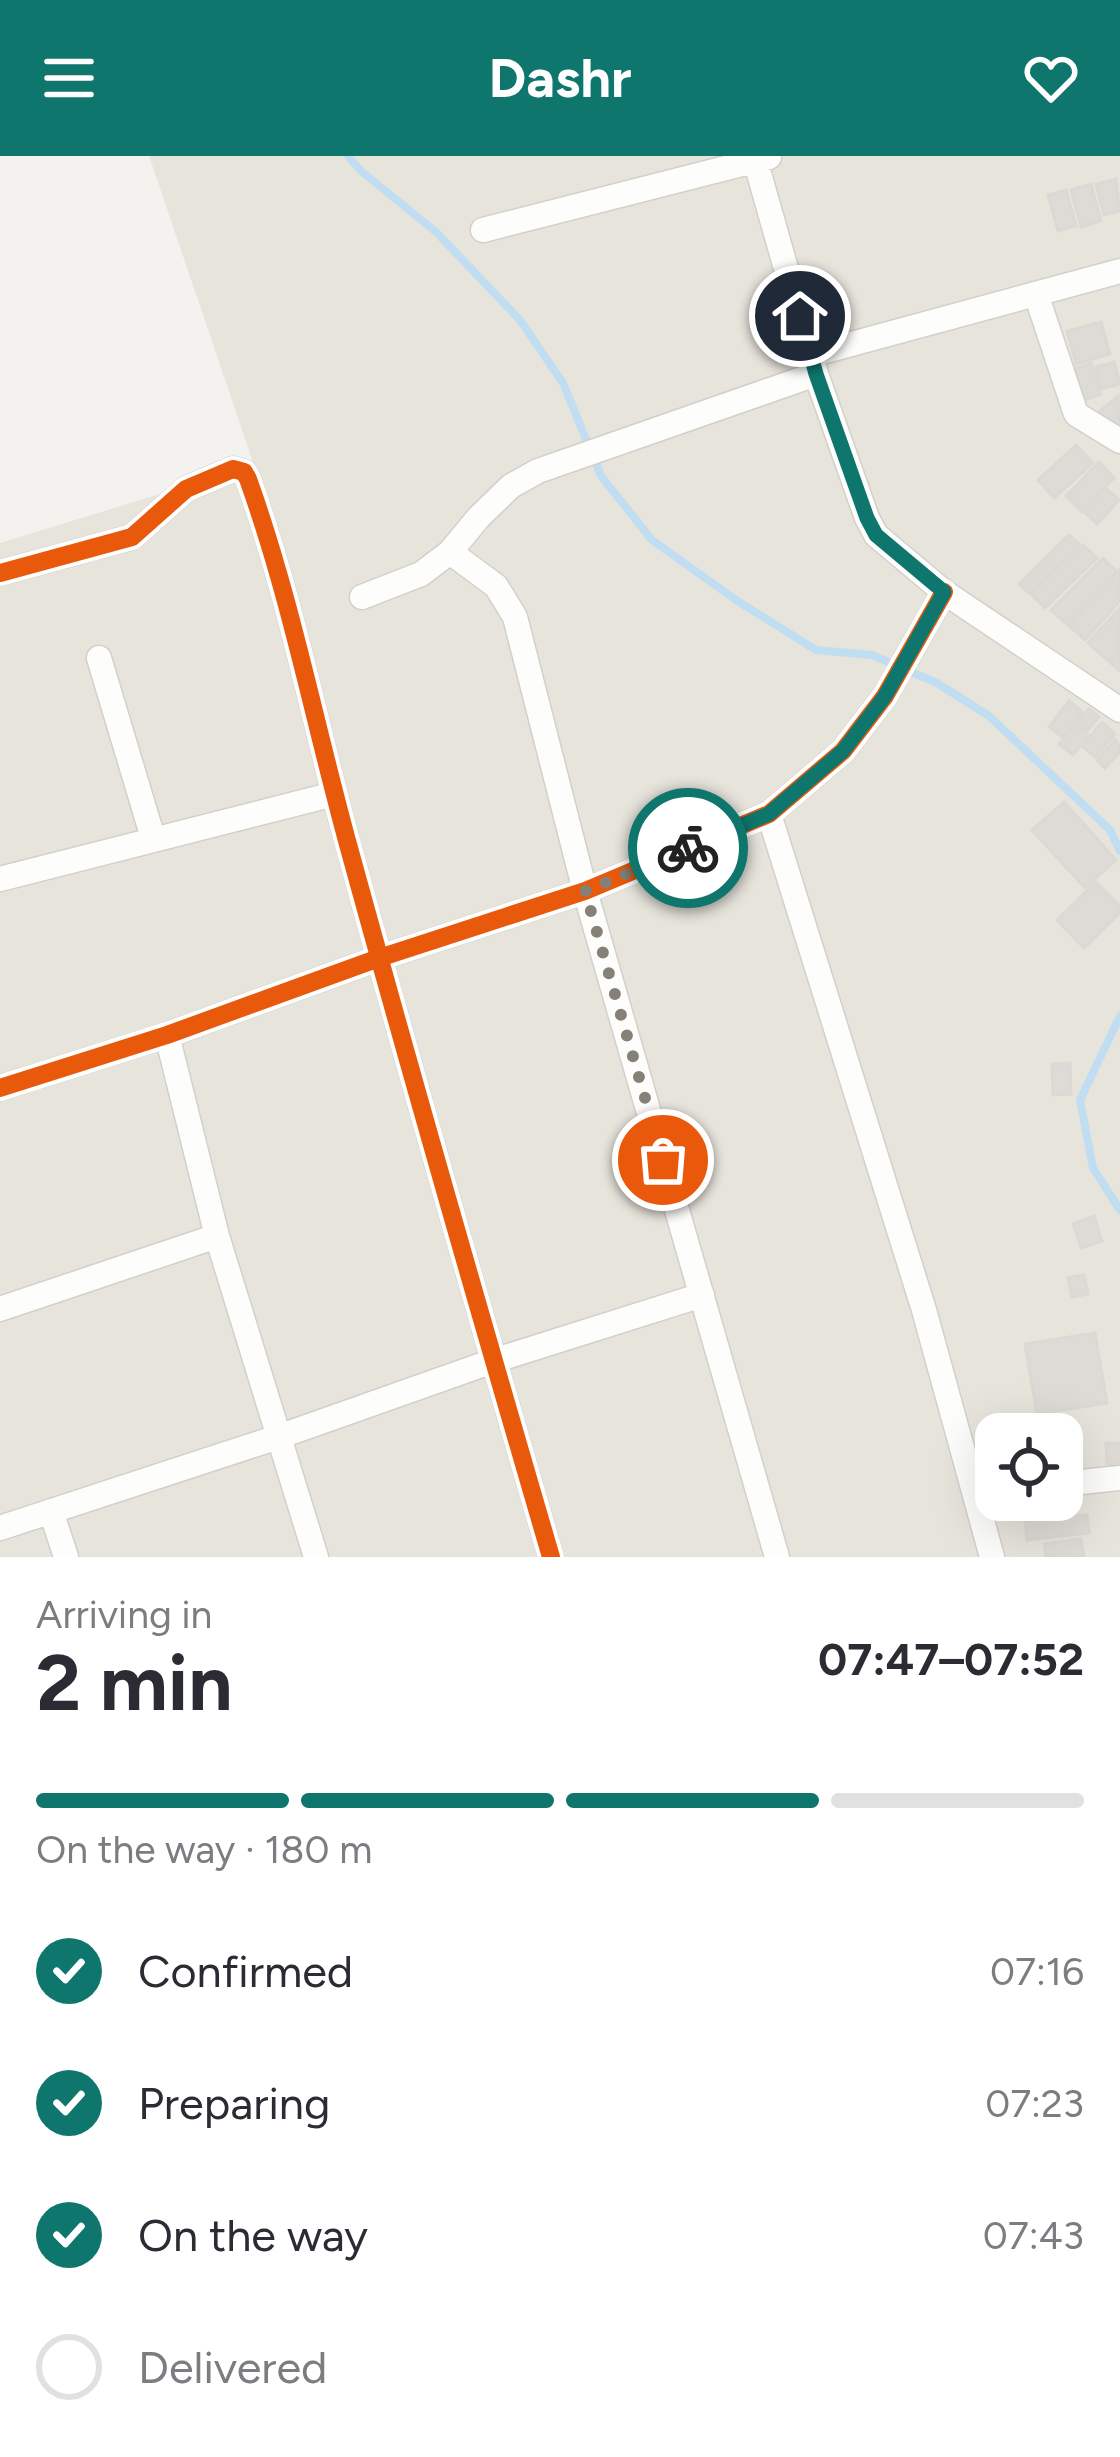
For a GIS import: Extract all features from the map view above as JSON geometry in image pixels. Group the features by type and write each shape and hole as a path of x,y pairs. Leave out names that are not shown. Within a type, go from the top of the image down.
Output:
{"street":[{"path":"483,230 760,157 814,364 876,535 944,592 1120,710"},
{"path":"362,597 421,574 450,552 511,486 538,471 814,364 1120,271"},
{"path":"1036,294 1076,414 1120,441"},
{"path":"0,573 132,538 186,489 233,469 244,472 274,549 334,794 551,1557"},
{"path":"450,552 496,586 514,617 585,891 777,1557"},
{"path":"0,1088 585,891 769,814 843,751 885,696 944,592"},
{"path":"99,658 153,838"},
{"path":"0,878 334,794"},
{"path":"769,814 975,1462"},
{"path":"167,1035 218,1236 316,1557"},
{"path":"0,1309 218,1236"},
{"path":"0,1528 493,1360 702,1295"},
{"path":"1083,1482 1120,1478"},
{"path":"51,1511 67,1557"},
{"path":"988,1521 992,1557"}],"shaded area":[{"path":"149,156 1120,156 1120,1557 0,1557 0,543 254,465"}],"building":[{"path":"1116,179 1120,211 1104,215 1096,184"},
{"path":"1091,184 1101,221 1081,227 1071,190"},
{"path":"1066,190 1076,226 1058,231 1048,195"},
{"path":"1101,322 1110,354 1076,364 1067,331"},
{"path":"1114,362 1120,384 1102,389 1096,367"},
{"path":"1091,363 1101,394 1081,401 1071,370"},
{"path":"1118,396 1120,435 1118,437 1098,413"},
{"path":"1076,445 1093,463 1054,498 1038,480"},
{"path":"1099,462 1114,478 1081,511 1066,496"},
{"path":"1106,488 1119,500 1097,524 1084,512"},
{"path":"1069,535 1079,544 1029,593 1019,584"},
{"path":"1083,545 1097,558 1045,608 1031,594"},
{"path":"1103,558 1117,572 1065,623 1051,610"},
{"path":"1120,569 1120,601 1085,640 1068,625"},
{"path":"1120,608 1120,671 1088,643"},
{"path":"1069,701 1082,712 1062,737 1049,727"},
{"path":"1089,709 1099,717 1087,731 1077,722"},
{"path":"1102,722 1115,734 1095,757 1082,746"},
{"path":"1075,725 1089,735 1073,755 1059,744"},
{"path":"1115,740 1120,752 1105,768 1097,760"},
{"path":"1064,802 1116,860 1085,888 1032,830"},
{"path":"1096,882 1120,906 1120,913 1084,948 1057,920"},
{"path":"1070,1063 1071,1094 1053,1095 1052,1064"},
{"path":"1094,1216 1102,1241 1081,1248 1073,1224"},
{"path":"1084,1275 1088,1294 1072,1297 1068,1278"},
{"path":"1095,1333 1107,1403 1037,1413 1025,1344"},
{"path":"1106,1443 1120,1443 1120,1463 1107,1464"},
{"path":"1087,1515 1089,1533 1027,1540 1025,1521 1083,1521"},
{"path":"1081,1539 1084,1557 1046,1557 1044,1544"}],"waterway":[{"path":"348,156 436,232 520,320 563,383 601,476 652,540 816,650 872,655 937,683 989,716 1110,830 1120,851"},
{"path":"1120,1016 1080,1100 1093,1168 1120,1210"}],"cycle path":[{"path":"0,573 132,537 186,489 233,469 244,472 248,479 551,1557"},
{"path":"0,1088 585,891 769,814 843,751 885,696 944,592"}],"way so far":[{"path":"663,1160 585,891 688,848"}],"route":[{"path":"688,848 769,814 843,751 885,696 944,592 876,535 867,518 800,316"}]}
